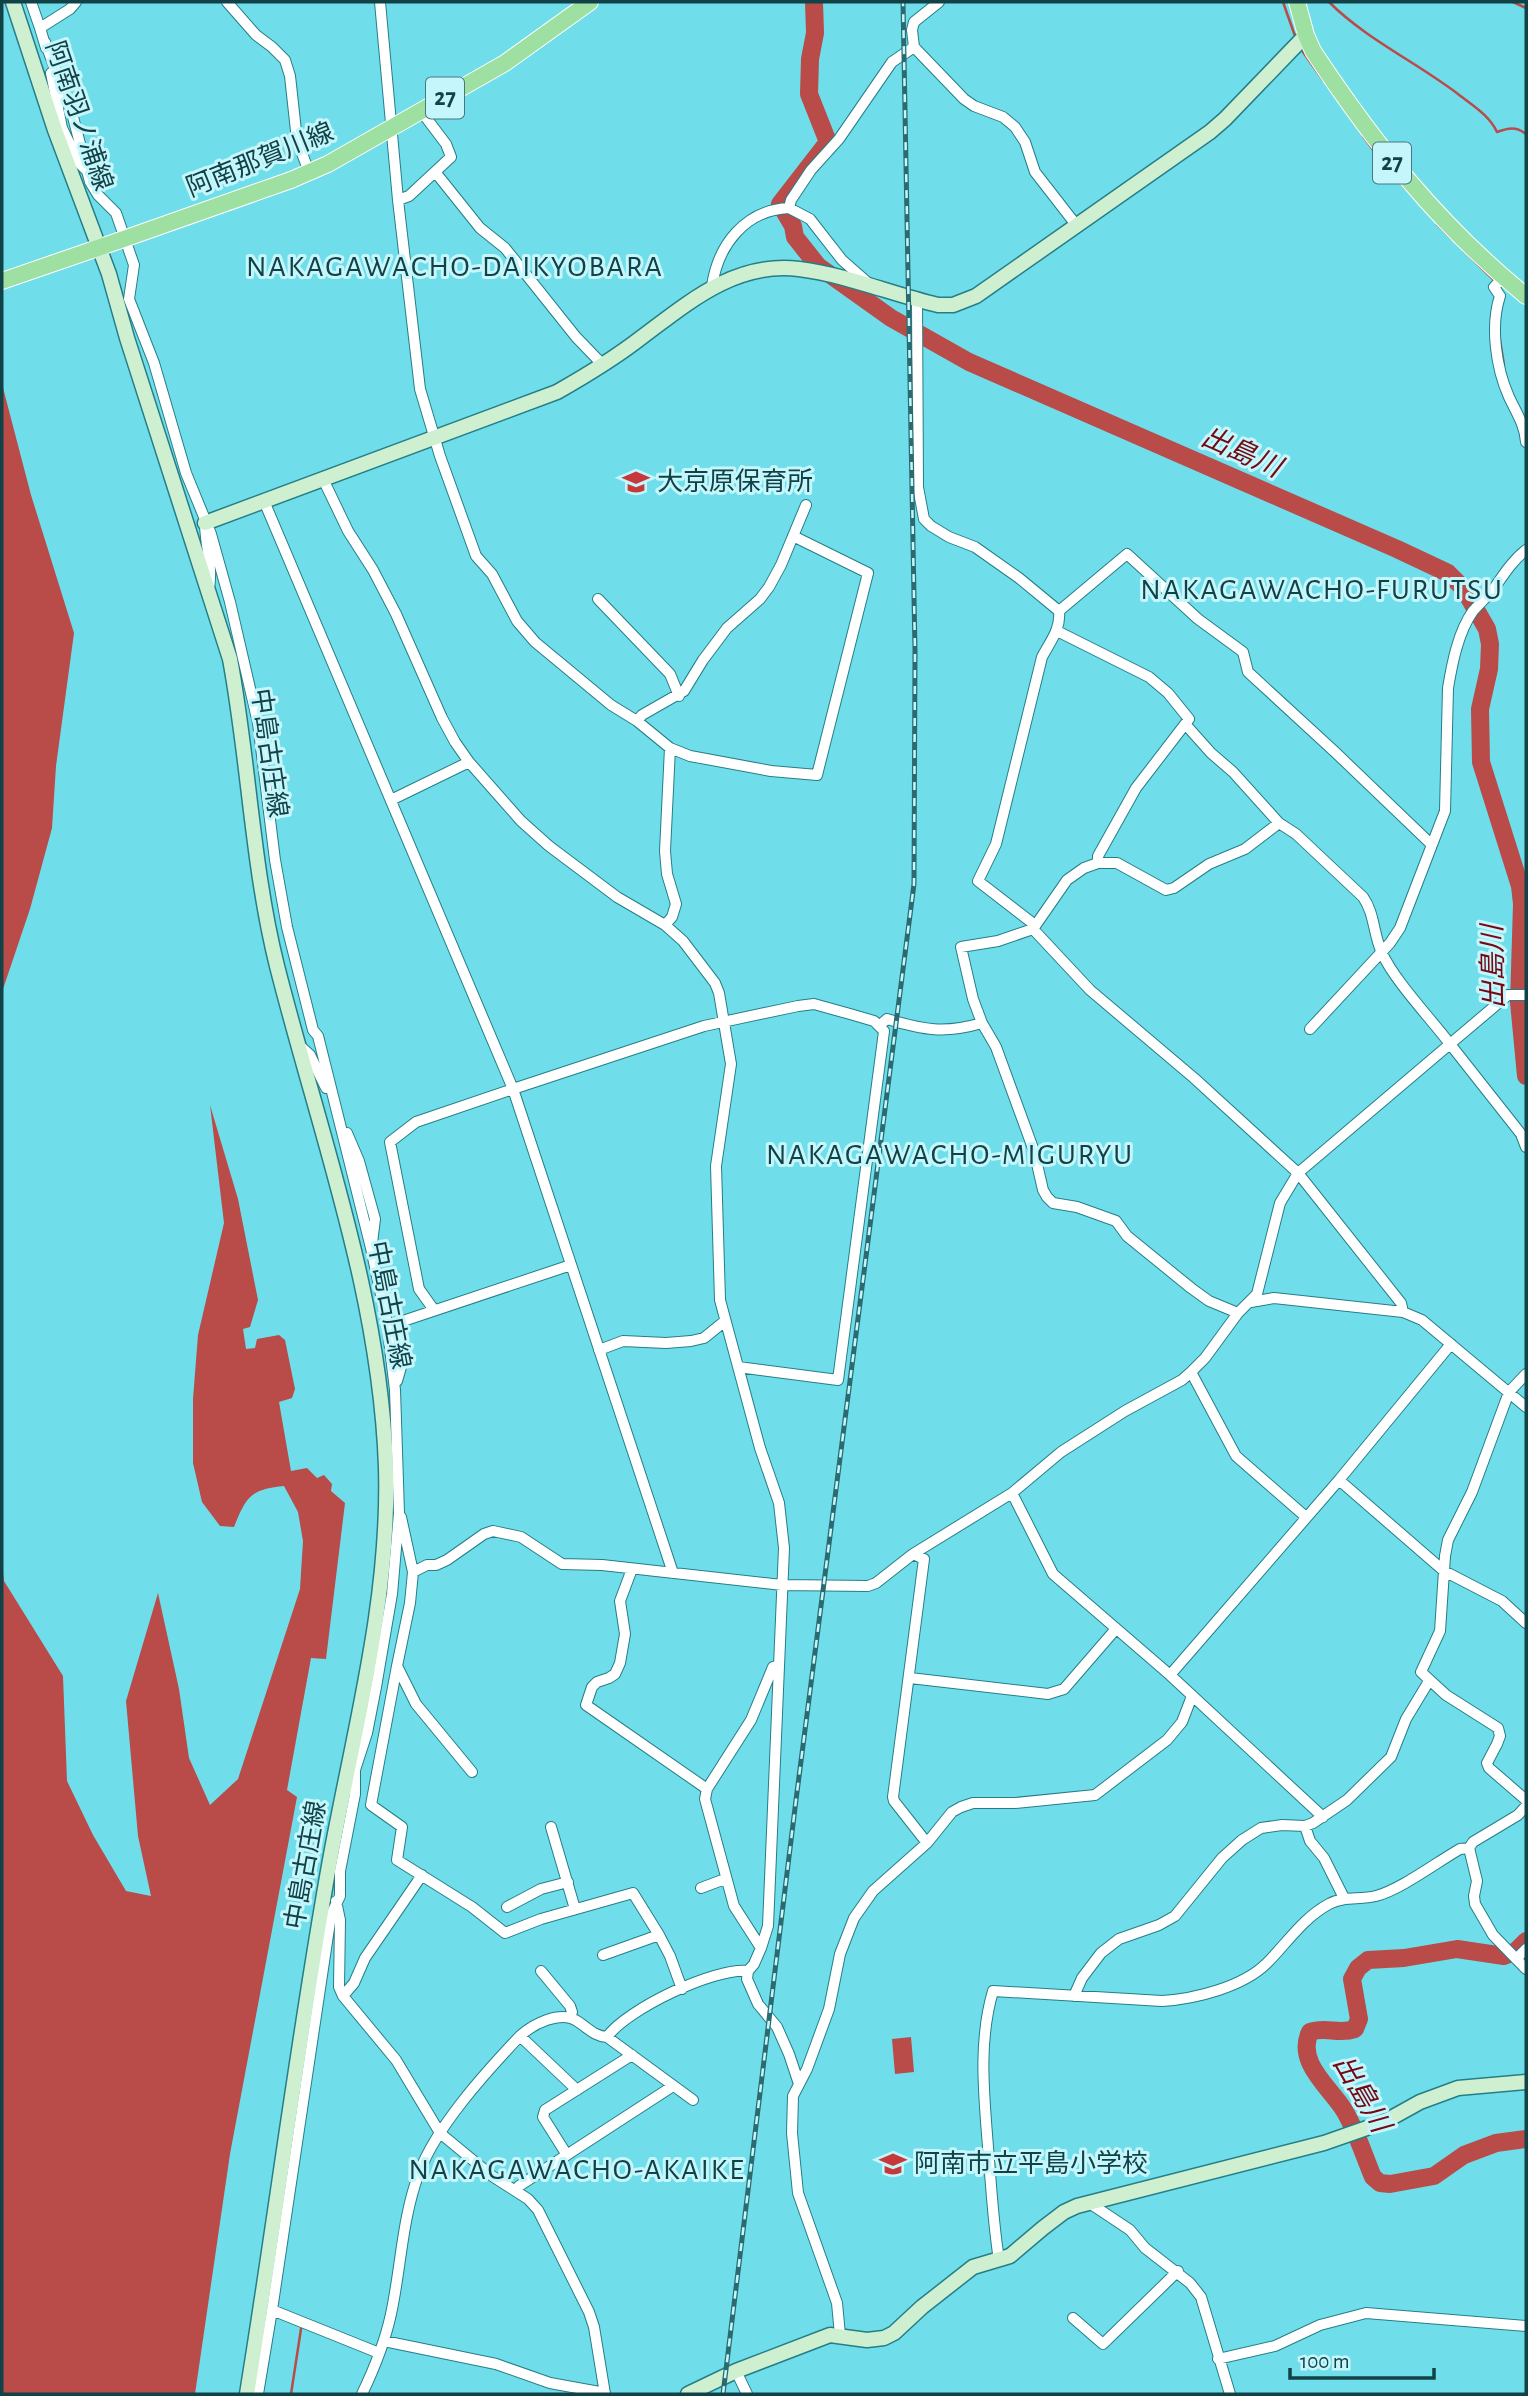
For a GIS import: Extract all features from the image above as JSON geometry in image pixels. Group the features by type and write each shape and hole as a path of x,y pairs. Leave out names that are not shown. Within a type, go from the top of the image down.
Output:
{"main road":[{"name":"阿南羽ノ浦線","path":"13,2 59,129 96,248"},
{"name":"阿南那賀川線","path":"2,281 291,180 328,164 505,63 590,2"},
{"name":"27","path":"1297,2 1306,35 1320,62 1385,155 1500,281 1526,296"},
{"path":"205,523 557,392 603,365 712,286 768,269 797,269 848,278 938,305 953,305 976,296 1226,120 1306,35"},
{"name":"中島古庄線","path":"96,248 230,659 264,900 276,962 363,1283 376,1349 386,1469 382,1582 376,1626 352,1769 330,1859 247,2394"},
{"path":"687,2394 736,2371 830,2335 867,2340 884,2338 894,2333 973,2267 1010,2256 1064,2212 1088,2202 1354,2132 1384,2122 1438,2094 1458,2088 1526,2082"}],"street":[{"path":"31,2 73,117 89,173 98,195 116,212 134,265 129,299 153,363 186,473 211,534 240,642 258,723 275,860 287,927 313,1030 318,1036 371,1248 387,1323 395,1390 399,1513 392,1594 368,1733 352,1769 355,1794 340,1871 340,1896 331,1915 258,2394"},
{"path":"40,28 70,9 76,2"},
{"path":"227,2 256,35 285,60 290,76 297,140 309,172"},
{"path":"380,2 398,200 420,389 464,527 476,556 492,574 517,621 535,642 571,673 670,748 690,756 771,771 817,775 868,573 793,536"},
{"path":"939,2 914,22 914,47 964,99 974,106 1003,117 1015,127 1025,142 1035,172 1077,226"},
{"path":"45,42 59,129 79,163 89,173"},
{"path":"789,208 791,200 811,170 839,139 883,73 898,56 914,47"},
{"path":"398,200 409,196 451,157 446,144 421,111"},
{"path":"436,173 480,228 505,248 576,337 603,365"},
{"path":"712,286 721,254 743,225 758,214 789,208 810,219 842,260 872,286"},
{"path":"1500,281 1494,288 1500,296 1494,324 1501,373 1508,396 1523,425 1526,442"},
{"path":"917,300 918,487 925,519 948,537 975,547 1019,578 1059,611 1060,620 1057,631 1042,657 996,844 978,881 1034,927 1090,989 1194,1078 1298,1173 1401,1303 1403,1312"},
{"path":"323,479 348,531 373,570 396,614 448,730 469,762 521,821 549,846 617,897 664,925 683,941 715,983 725,1022 730,1063 716,1166 718,1276 725,1321 760,1448 779,1503 784,1548 768,1926 747,1979 758,2004 777,2027 799,2084"},
{"path":"264,501 513,1089 673,1573"},
{"path":"637,721 642,715 680,696 727,628 760,599 769,587 806,505"},
{"path":"205,523 211,577 208,589"},
{"path":"1310,1029 1382,952 1399,928 1445,811 1448,688 1464,628 1517,557 1526,550"},
{"path":"1059,611 1127,554 1198,619 1243,652 1248,672 1432,845"},
{"path":"598,599 670,674 680,696"},
{"path":"1057,631 1149,677 1168,693 1189,719 1136,788 1098,856 1098,863"},
{"path":"1186,725 1279,823 1296,834 1363,897 1370,908 1382,952 1391,968 1521,1134 1526,1147"},
{"path":"664,925 672,917 676,904 667,874 665,851 670,748"},
{"path":"391,800 469,762"},
{"path":"1238,1313 1209,1301 1191,1288 1127,1236 1115,1221 1077,1207 1053,1203 1047,1197 1034,1151 996,1047 982,1023 973,999 961,947 998,941 1034,927 1067,880 1084,868 1098,863 1117,863 1166,890 1174,888 1209,864 1245,849 1279,823"},
{"path":"413,1572 447,1560 484,1534 493,1531 522,1537 562,1564 782,1585 869,1586 876,1583 913,1554 1012,1493 1061,1452 1191,1372 1205,1358 1238,1313 1257,1294 1280,1203 1298,1173 1502,999 1521,995"},
{"path":"434,1310 419,1289 390,1142 416,1122 704,1026 814,1004 874,1021 884,1031 838,1380 738,1367"},
{"path":"880,1025 887,1019 936,1031 959,1030 982,1023"},
{"path":"299,1044 310,1055 334,1104"},
{"path":"395,1390 401,1367 401,1324 406,1320 571,1265"},
{"path":"1251,1302 1274,1298 1403,1312 1422,1320 1526,1407"},
{"path":"599,1350 623,1341 691,1341 704,1338 725,1321"},
{"path":"1170,1675 1339,1480 1451,1343"},
{"path":"1191,1372 1236,1456 1306,1517"},
{"path":"1526,1374 1509,1392 1472,1492 1448,1539 1440,1631 1421,1672 1458,1703 1498,1728 1500,1736 1488,1763 1489,1769 1526,1803 1518,1815 1472,1842 1469,1848 1477,1881 1475,1904 1493,1935 1526,1969"},
{"path":"386,1469 413,1572 410,1603 371,1805 402,1827 397,1860 484,1915 505,1933 633,1893 670,1956 682,1989"},
{"path":"1339,1480 1444,1571 1503,1601 1526,1623"},
{"path":"1012,1493 1053,1574 1170,1675 1323,1817"},
{"path":"913,1554 923,1559 893,1797 927,1843"},
{"path":"632,1569 620,1601 625,1634 620,1664 609,1678 592,1687 586,1705 706,1789"},
{"path":"910,1678 1048,1694 1064,1689 1115,1630"},
{"path":"397,1665 416,1704 472,1772"},
{"path":"761,1948 739,1916 725,1879 706,1806 706,1789 751,1720 772,1667 779,1665"},
{"path":"1074,1996 1082,1978 1101,1952 1119,1939 1160,1925 1175,1916 1223,1858 1242,1840 1261,1828 1306,1826 1347,1800 1391,1757 1406,1719 1429,1681"},
{"path":"840,2335 837,2303 798,2193 792,2133 793,2096 807,2069 829,2009 840,1954 854,1918 873,1891 927,1843 952,1812 973,1803 1014,1803 1095,1794 1167,1740 1182,1722 1192,1696"},
{"path":"1306,1826 1310,1841 1324,1858 1345,1898"},
{"path":"551,1827 575,1909"},
{"path":"999,2260 983,2060 993,1991 1162,2001 1181,2000 1217,1990 1265,1965 1311,1916 1330,1903 1345,1898 1375,1896 1388,1891 1460,1849 1469,1848"},
{"path":"330,1859 340,1920 339,1987 343,1996 396,2060 440,2133 492,2176 528,2199 538,2210 589,2312 605,2393 550,2382 496,2364 384,2341"},
{"path":"343,1996 354,1983 365,1958 422,1875"},
{"path":"701,1888 725,1879"},
{"path":"507,1907 541,1889 568,1882"},
{"path":"603,1955 659,1935"},
{"path":"1512,1955 1526,1950"},
{"path":"607,2037 647,2004 732,1970 748,1971"},
{"path":"541,1972 570,2006 570,2017"},
{"path":"362,2394 384,2341 409,2207 419,2174 440,2133 530,2027 559,2017 570,2017 591,2032 607,2037 693,2100"},
{"path":"520,2036 577,2090"},
{"path":"567,2155 543,2117 545,2110 632,2055"},
{"path":"516,2190 673,2086"},
{"path":"1088,2202 1130,2231 1160,2262 1178,2271 1201,2297 1230,2394"},
{"path":"1073,2318 1103,2344 1178,2271"},
{"path":"272,2310 379,2353"},
{"path":"1218,2359 1275,2346 1320,2325 1366,2313 1526,2326"},
{"path":"736,2371 747,2394"}],"shaded area":[{"path":"2,384 31,495 74,633 56,766 52,828 30,909 2,992"},
{"path":"210,1105 238,1199 258,1300 250,1327 243,1329 246,1349 255,1348 257,1339 279,1335 285,1340 295,1389 292,1398 279,1402 291,1471 307,1468 317,1478 324,1475 332,1484 331,1491 345,1503 326,1659 311,1658 287,1790 297,1797 230,2154 195,2394 2,2394 2,1563 4,1581 63,1676 67,1781 93,1835 126,1891 151,1896 138,1836 126,1701 158,1593 179,1689 189,1758 210,1805 238,1779 300,1589 303,1541 298,1512 284,1486 257,1492 242,1508 234,1527 220,1526 202,1502 193,1463 193,1399 198,1335 224,1223"},
{"path":"911,2037 914,2072 895,2074 892,2039"}],"waterway":[{"name":"出島川","path":"814,2 815,33 810,59 809,94 828,142 780,204 793,226 795,237 818,266 891,318 969,362 1397,549 1448,573 1464,589 1487,629 1490,644 1489,669 1480,709 1481,762 1520,886 1522,904 1519,1002 1526,1076"},
{"path":"1283,2 1295,36"},
{"path":"1329,2 1375,39 1442,82 1475,107 1497,132 1512,128 1526,134"},
{"path":"1513,2 1526,8"},
{"path":"1303,52 1323,80"},
{"path":"1363,136 1384,165 1426,211"},
{"path":"1437,224 1452,239"},
{"path":"1464,251 1495,281"},
{"path":"1500,340 1504,365"},
{"name":"出島川","path":"1526,1941 1516,1951 1504,1956 1457,1949 1404,1958 1368,1960 1358,1968 1352,1979 1359,2019 1355,2029 1310,2032 1307,2043 1310,2063 1347,2115 1373,2177 1380,2183 1390,2184 1434,2176 1464,2155 1496,2143 1526,2139"},
{"path":"291,2394 301,2329"}],"railway":[{"path":"723,2394 796,1800 914,884 915,651 903,2"}],"place":[{"name":"大京原保育所","path":"636,482"},
{"name":"阿南市立平島小学校","path":"893,2164"}],"district":[{"name":"NAKAGAWACHO-DAIKYOBARA","path":"455,267"},
{"name":"NAKAGAWACHO-FURUTSU","path":"1322,590"},
{"name":"NAKAGAWACHO-MIGURYU","path":"950,1155"},
{"name":"NAKAGAWACHO-AKAIKE","path":"577,2170"}]}
